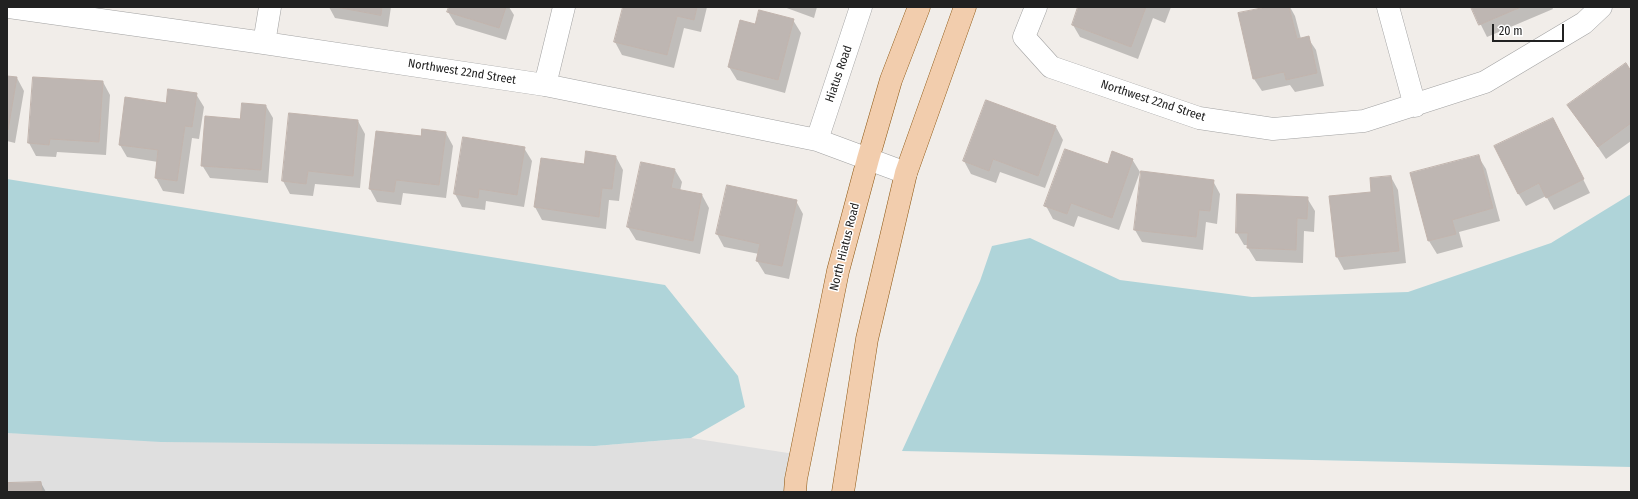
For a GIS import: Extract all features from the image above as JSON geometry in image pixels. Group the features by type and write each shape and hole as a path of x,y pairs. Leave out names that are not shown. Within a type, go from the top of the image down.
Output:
{"main road":[{"name":"North Hiatus Road","path":"795,492 796,479 838,271 891,80 919,7"},
{"path":"843,492 867,339 906,173 965,7"}],"street":[{"name":"Northwest 22nd Street","path":"9,7 545,85 816,140 906,173"},
{"path":"264,43 270,7"},
{"path":"545,85 564,7"},
{"name":"Hiatus Road","path":"816,140 861,7"},
{"name":"Northwest 22nd Street","path":"1036,7 1024,37 1051,67 1199,118 1273,129 1364,121 1415,106 1485,82 1584,23 1601,7"},
{"path":"1388,7 1415,106"}],"shaded area":[{"path":"7,433 595,446 691,438 801,455 795,492 7,492"}],"water":[{"path":"7,179 665,285 738,376 745,407 691,438 595,446 161,442 7,433"},
{"path":"1631,194 1631,467 902,451 980,281 992,246 1030,238 1120,280 1252,297 1408,292 1551,243"}],"building":[{"path":"336,7 382,7 381,15"},
{"path":"449,7 506,7 499,28 447,12"},
{"path":"623,7 697,7 694,20 677,16 667,55 614,42"},
{"path":"1078,7 1146,7 1131,47 1072,25"},
{"path":"1267,7 1289,7 1297,39 1309,36 1317,73 1286,80 1284,72 1253,79 1238,13"},
{"path":"1471,7 1521,7 1479,25"},
{"path":"759,10 794,19 778,80 728,67 740,20 755,24"},
{"path":"1626,63 1631,71 1631,123 1598,147 1567,105"},
{"path":"7,76 17,77 8,130 7,130"},
{"path":"33,77 103,81 99,142 50,139 49,145 28,143"},
{"path":"168,89 197,93 192,127 185,126 177,181 155,178 158,150 119,145 125,97 166,103"},
{"path":"986,100 1056,126 1038,176 993,159 989,171 963,161"},
{"path":"242,103 266,105 261,170 201,166 205,116 240,119"},
{"path":"289,113 358,120 353,176 308,171 306,184 282,181"},
{"path":"1553,118 1584,179 1546,198 1539,183 1518,194 1494,146"},
{"path":"422,129 446,132 439,185 396,180 394,192 369,189 376,131 421,136"},
{"path":"463,137 525,147 517,195 479,189 478,198 454,194"},
{"path":"1065,149 1108,164 1112,151 1133,159 1112,218 1071,203 1067,214 1044,206"},
{"path":"586,151 616,156 612,189 602,188 599,217 534,207 541,158 584,164"},
{"path":"1479,155 1493,208 1452,220 1456,234 1428,241 1410,173"},
{"path":"641,162 675,169 671,188 702,194 693,241 627,227"},
{"path":"1141,171 1214,180 1210,211 1199,210 1196,237 1134,230"},
{"path":"1391,176 1399,251 1336,257 1329,196 1371,192 1370,178"},
{"path":"727,185 797,200 782,266 756,261 760,244 716,234"},
{"path":"1237,194 1308,197 1307,219 1297,218 1296,250 1247,248 1248,233 1236,233"},
{"path":"41,482 42,492 7,492 7,483"}]}
